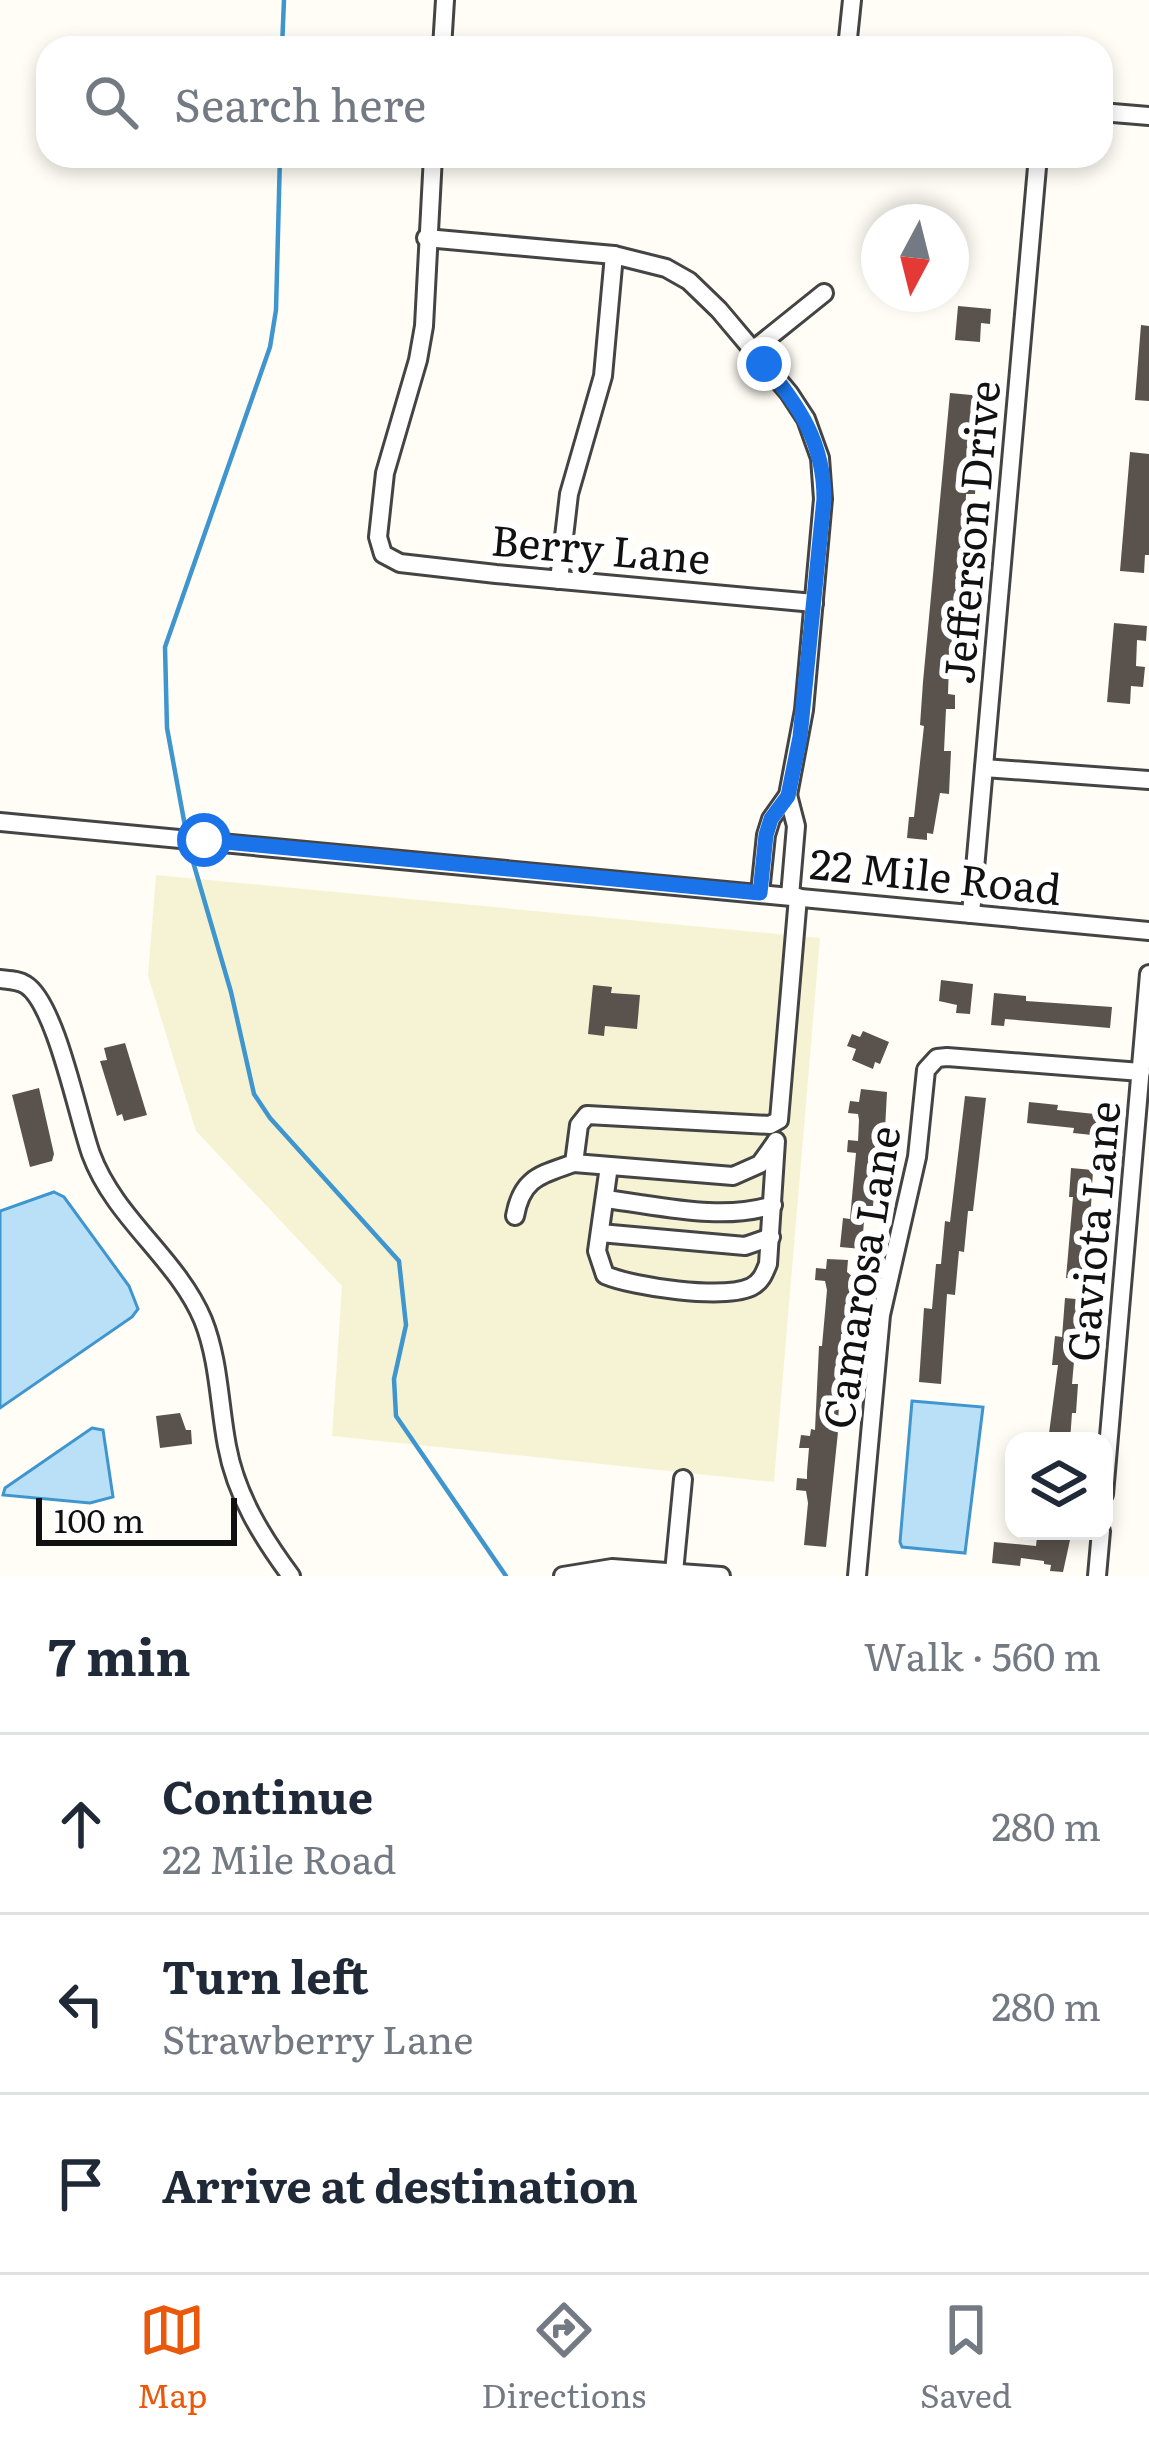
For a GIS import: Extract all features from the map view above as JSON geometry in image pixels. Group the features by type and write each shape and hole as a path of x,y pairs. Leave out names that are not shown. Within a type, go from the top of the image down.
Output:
{"street":[{"path":"443,36 446,0"},
{"path":"849,36 852,0"},
{"path":"1113,113 1149,116"},
{"path":"432,168 426,238 614,255 653,263 689,281 799,407 820,458 824,499 802,723 788,796 766,835 760,893"},
{"name":"Jefferson Drive","path":"971,914 1037,168"},
{"name":"Berry Lane","path":"426,238 424,326 415,375 385,472 379,537 383,554 400,562 814,604"},
{"path":"560,580 569,494 603,376 614,255"},
{"path":"753,350 824,293"},
{"path":"984,767 1149,780"},
{"path":"610,1166 597,1251 605,1275 625,1284 687,1291 748,1288 764,1277 771,1237 794,897 796,826 788,796"},
{"name":"22 Mile Road","path":"0,822 1149,931"},
{"name":"Gaviota Lane","path":"1109,1432 1149,974"},
{"path":"0,979 28,986 39,1001 68,1071 99,1172 127,1219 179,1279 198,1309 214,1359 236,1480 251,1515 291,1576"},
{"name":"Camarosa Lane","path":"857,1576 881,1315 913,1176 930,1063 947,1057 1141,1072"},
{"path":"574,1163 579,1125 586,1115 770,1125 779,1120"},
{"path":"515,1216 519,1195 535,1178 574,1163 733,1176 760,1164 776,1142"},
{"path":"604,1199 731,1212 773,1204"},
{"path":"600,1233 745,1246 771,1237"},
{"path":"674,1572 683,1479"},
{"path":"1097,1576 1100,1540"},
{"path":"563,1576 594,1569 721,1576"}],"shaded area":[{"path":"156,875 820,938 774,1482 332,1436 342,1286 196,1131 148,976"}],"water":[{"path":"54,1192 64,1197 129,1286 138,1309 0,1408 0,1211"},
{"path":"912,1401 983,1407 965,1553 902,1547 900,1542"},
{"path":"92,1428 103,1430 113,1497 90,1503 3,1495 5,1488"}],"building":[{"path":"969,307 991,309 990,324 981,323 980,342 955,340 957,312 969,312"},
{"path":"1141,325 1149,326 1149,401 1135,400"},
{"path":"950,393 982,396 981,411 973,410 971,437 977,438 977,452 968,452 966,479 976,480 975,494 966,494 970,538 962,537 956,584 965,585 965,624 956,623 958,666 949,665 948,694 955,695 955,709 946,709 949,794 940,793 933,834 927,833 927,840 907,838 909,817 914,817 924,726 920,725 923,682"},
{"path":"1130,452 1149,454 1149,555 1145,555 1144,573 1120,571"},
{"path":"1114,623 1147,626 1146,641 1137,640 1136,666 1145,667 1143,687 1131,686 1130,704 1107,702"},
{"path":"941,980 973,984 970,1014 956,1013 957,1005 939,1001"},
{"path":"593,985 612,987 611,993 640,995 637,1029 605,1026 604,1036 588,1034"},
{"path":"994,993 1026,996 1026,1001 1112,1007 1110,1028 1005,1019 1004,1026 991,1025"},
{"path":"863,1031 889,1042 873,1069 852,1060 856,1049 847,1046 852,1034 860,1037"},
{"path":"125,1043 147,1115 124,1121 122,1114 117,1116 100,1061 107,1060 104,1048"},
{"path":"39,1088 54,1154 52,1161 30,1167 12,1095"},
{"path":"861,1089 887,1092 884,1148 878,1153 873,1206 865,1206 862,1249 840,1247 843,1218 850,1219 856,1153 847,1152 848,1140 858,1141 858,1114 848,1113 850,1101 859,1102"},
{"path":"965,1096 986,1098 973,1211 968,1211 964,1252 959,1251 955,1295 947,1294 941,1384 919,1382 924,1308 932,1309 936,1264 941,1264 945,1221 950,1222"},
{"path":"1029,1102 1104,1115 1102,1136 1027,1123"},
{"path":"1071,1168 1093,1170 1087,1280 1066,1278"},
{"path":"827,1259 848,1260 847,1272 853,1277 845,1334 841,1334 838,1432 826,1547 804,1545 808,1503 806,1491 796,1490 797,1478 807,1479 809,1448 799,1448 801,1435 810,1436 811,1429 815,1430 827,1290 825,1281 815,1280 816,1268 826,1269"},
{"path":"1065,1298 1087,1300 1084,1329 1077,1328 1072,1384 1078,1384 1071,1432 1049,1432 1058,1365 1052,1365 1055,1336 1062,1337"},
{"path":"180,1413 186,1430 191,1430 192,1444 160,1448 156,1416"},
{"path":"1037,1540 1070,1540 1063,1572 1050,1571 1051,1565 1044,1561 1021,1558 1020,1566 992,1563 994,1542 1036,1546"}],"waterway":[{"path":"282,36 284,0"},
{"path":"187,837 167,728 165,647 270,347 276,310 280,168"},
{"path":"189,848 231,992 254,1094 270,1118 399,1261 406,1325 394,1379 396,1416 506,1576"}],"route":[{"path":"204,840 760,893 766,835 788,796 800,737 824,499 812,431 764,364"}]}
